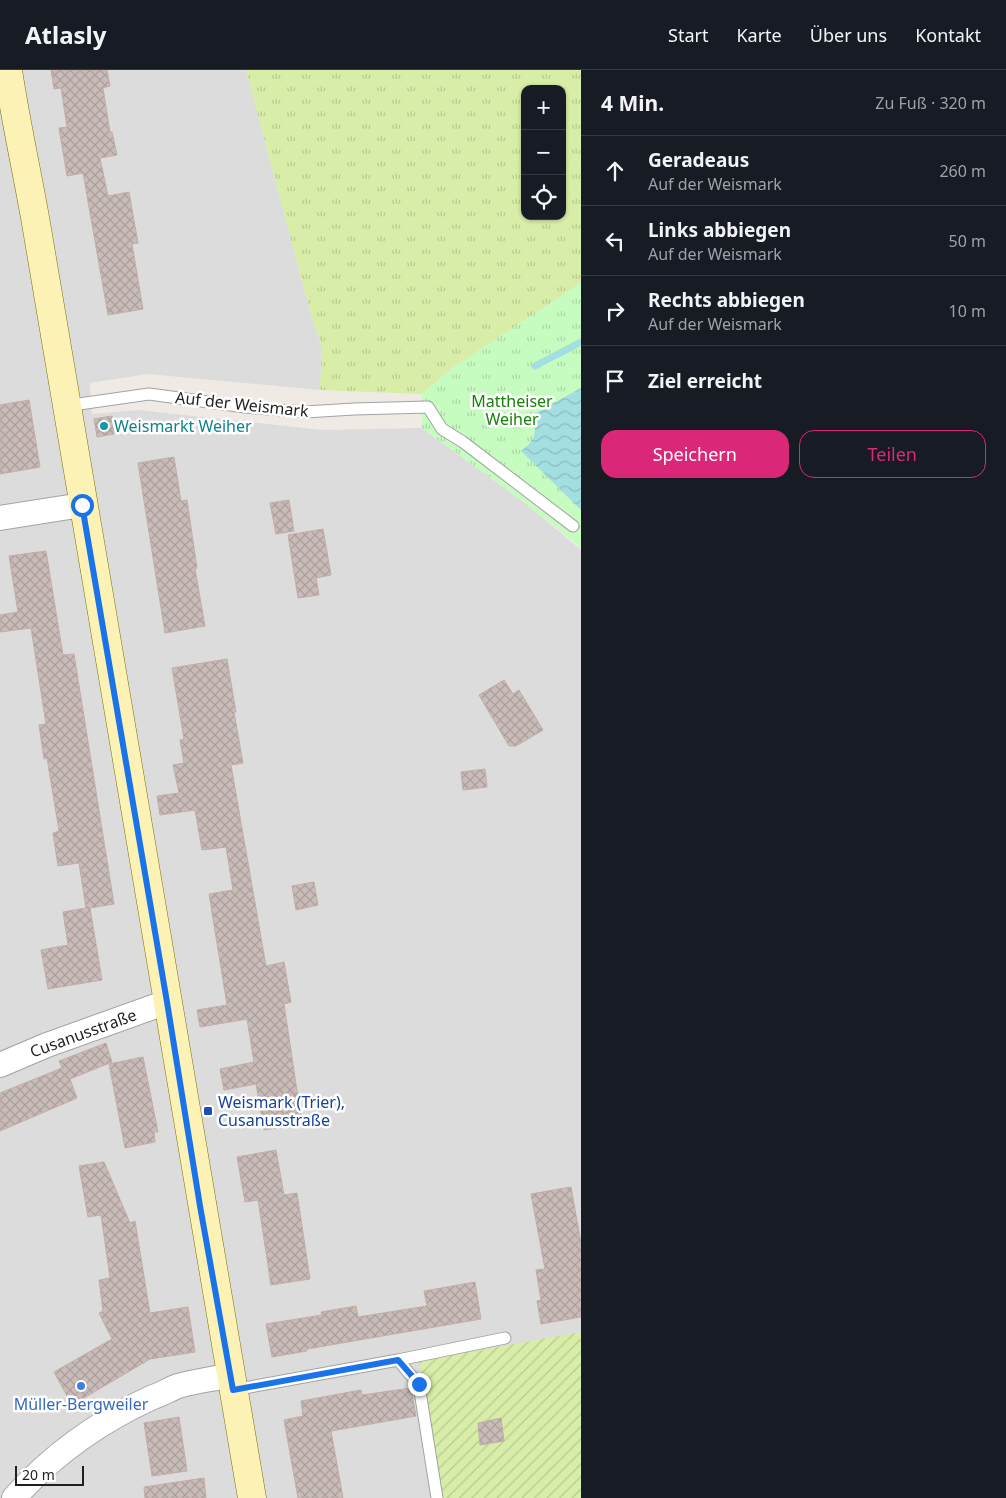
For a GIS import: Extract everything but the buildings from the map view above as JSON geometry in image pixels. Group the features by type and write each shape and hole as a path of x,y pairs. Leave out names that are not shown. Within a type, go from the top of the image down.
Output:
{"street":[{"path":"8,70 37,229 65,406 200,1206 252,1498"},
{"path":"0,518 82,505"},
{"name":"Cusanusstraße","path":"0,1065 47,1044 167,1002"},
{"path":"14,1498 32,1478 95,1428 133,1406 179,1386 232,1383"}],"lane":[{"name":"Auf der Weismark","path":"65,406 149,394 245,407 305,412 428,407 442,429 573,526"},
{"path":"232,1383 398,1360 505,1338"},
{"path":"398,1360 419,1384 438,1498"}],"shaded area":[{"path":"0,70 246,70 311,315 322,347 320,390 148,374 90,383 92,414 138,410 322,430 422,428 525,503 581,550 581,1344 436,1498 0,1498"}],"green space":[{"path":"246,70 581,70 581,283 451,369 422,394 320,390 322,347 311,315"},
{"name":"Mattheiser Weiher","path":"581,283 581,548 525,503 422,428 422,394 451,369"},
{"path":"581,1332 581,1498 443,1498 419,1361"}],"water":[{"path":"581,388 581,510 521,451 530,443 534,436 532,415"}],"waterway":[{"path":"535,366 581,342"}],"place":[{"name":"Weismarkt Weiher","path":"104,426"},
{"name":"Weismark (Trier), Cusanusstraße","path":"208,1111"},
{"name":"Müller-Bergweiler","path":"81,1386"}],"route":[{"path":"82,505 200,1206 233,1390 398,1360 419,1384"}]}
